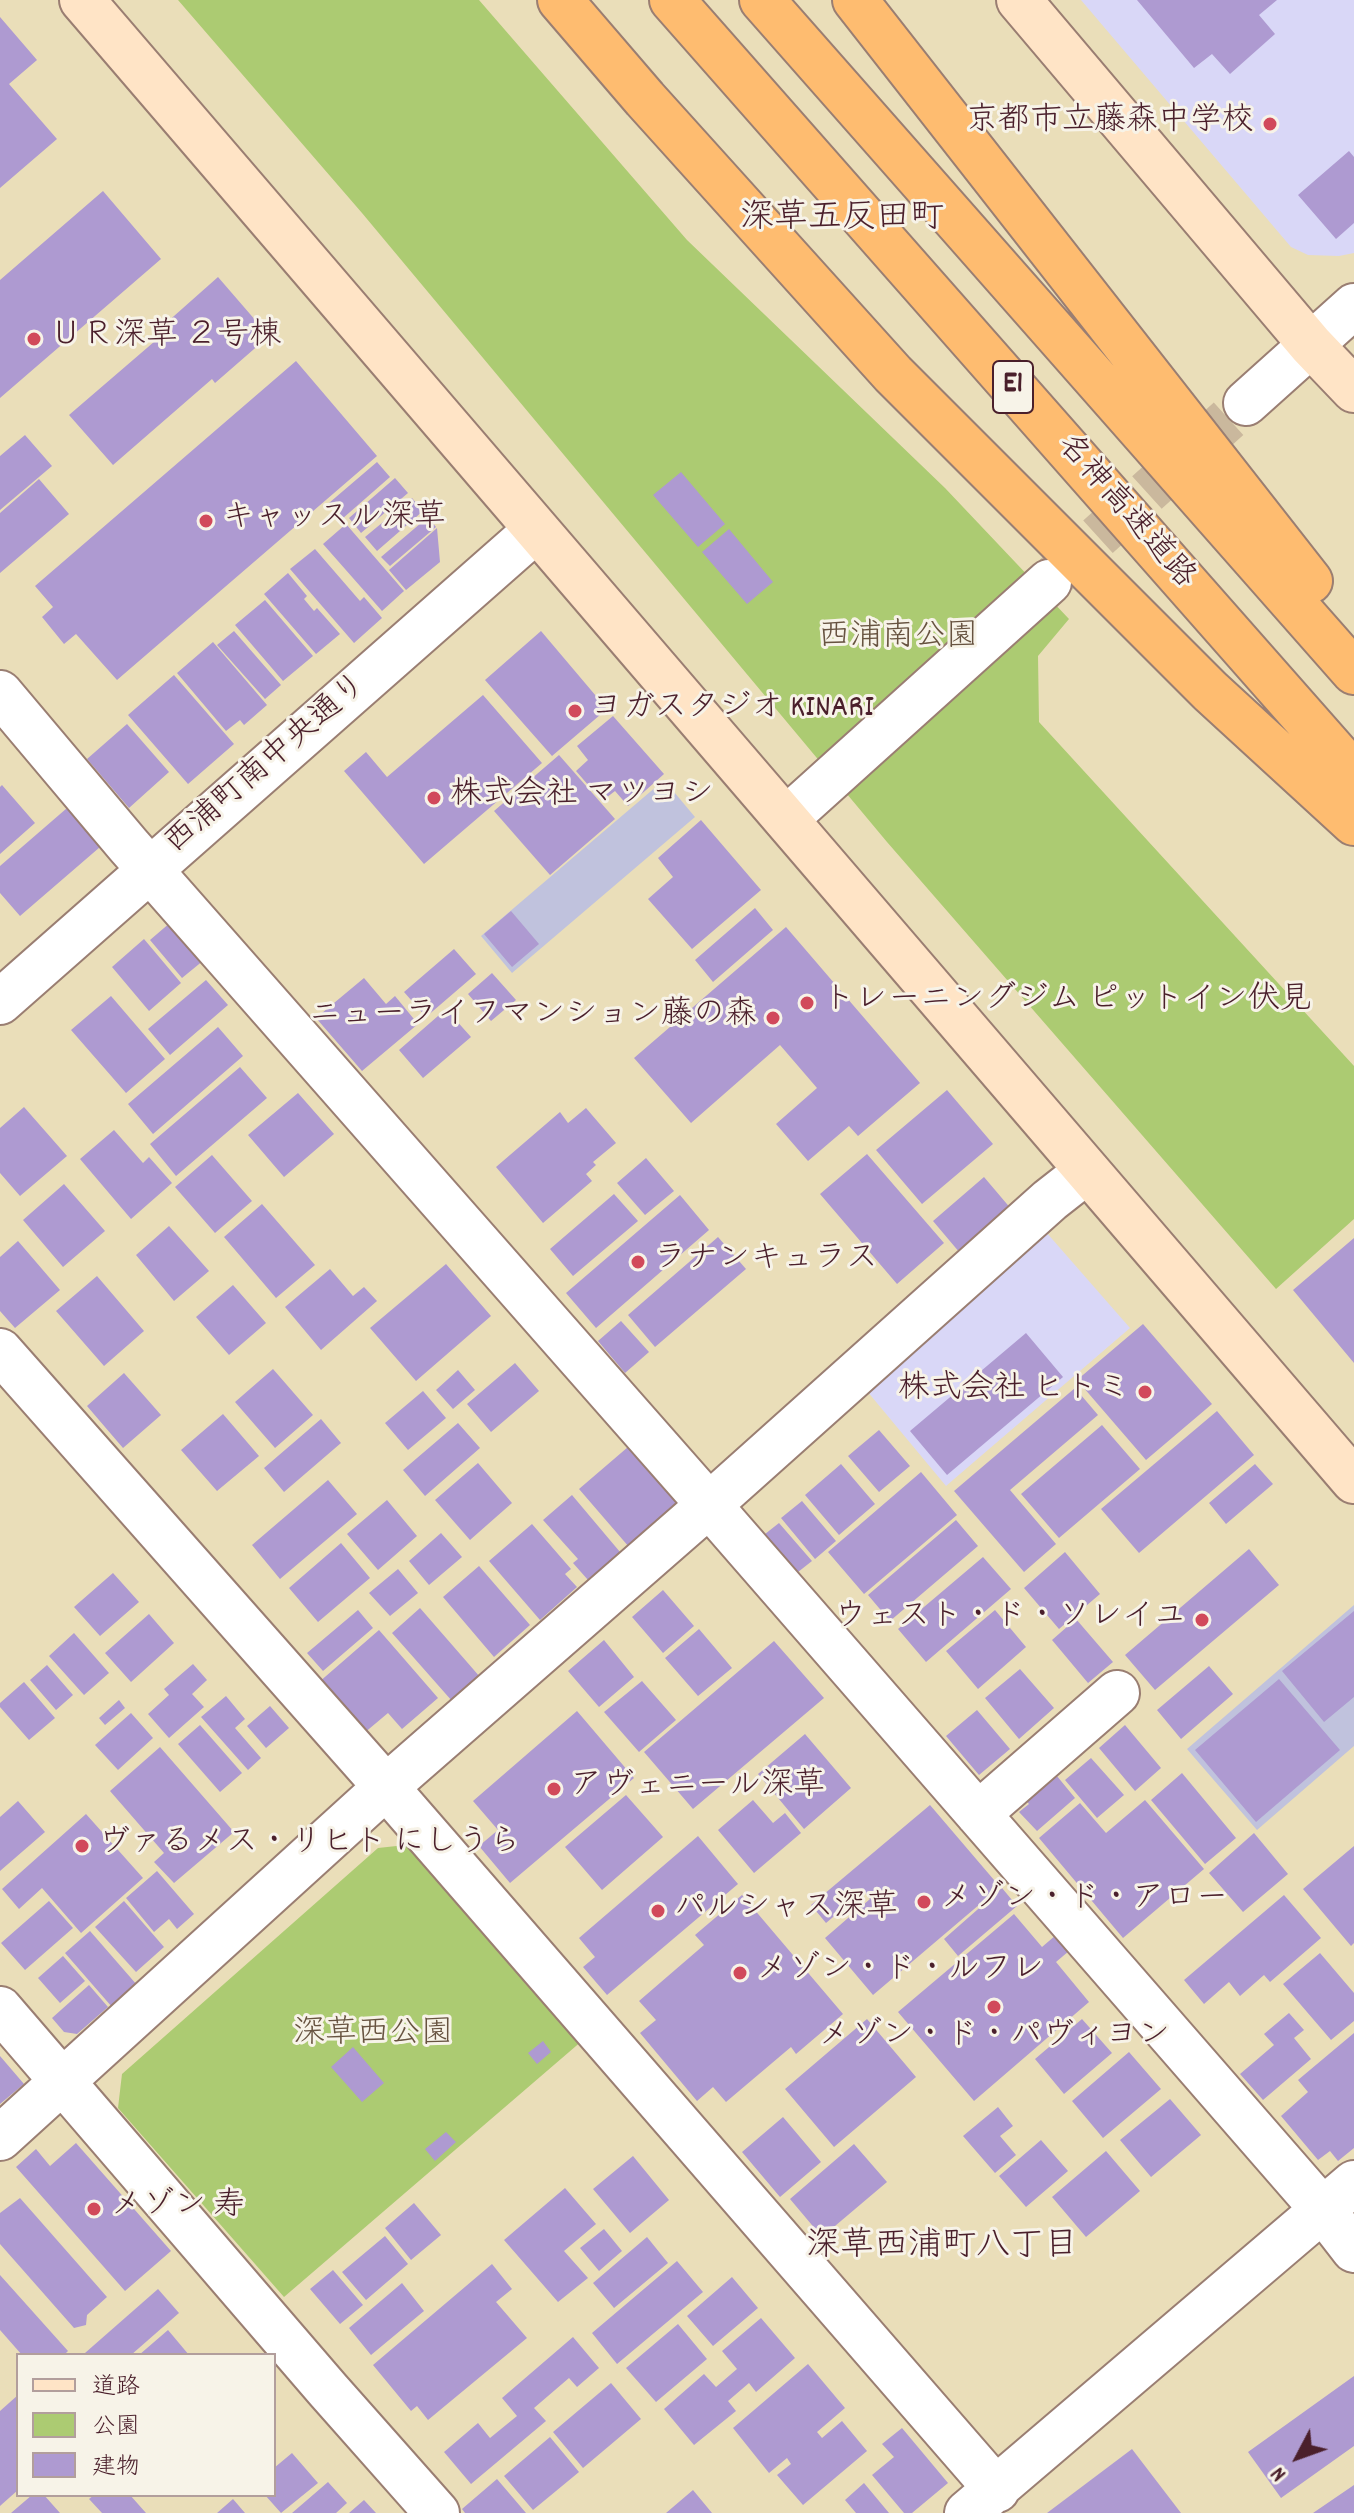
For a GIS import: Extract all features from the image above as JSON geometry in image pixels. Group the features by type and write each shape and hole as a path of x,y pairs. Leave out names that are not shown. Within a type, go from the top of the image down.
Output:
{"highway":[{"path":"560,0 893,374 1210,691 1354,823"},
{"name":"名神高速道路","path":"672,0 1354,774"},
{"name":"名神高速道路","path":"762,0 1354,672"},
{"path":"855,0 1354,637"}],"street":[{"path":"82,0 1354,1481"},
{"path":"1019,0 1311,345 1354,390"},
{"path":"1246,403 1354,306"},
{"name":"西浦町南中央通り","path":"0,1002 536,530"},
{"path":"786,819 1049,582"},
{"path":"0,693 150,869 978,1814 1338,2197 1354,2250"},
{"path":"0,2138 386,1787 709,1505 1050,1200 1087,1171"},
{"path":"0,1351 386,1787 982,2501 1338,2197"},
{"path":"978,1814 1117,1693"},
{"path":"0,2009 437,2513"}],"shaded area":[{"name":"京都市立藤森中学校","path":"1081,0 1354,0 1354,253 1308,255 1291,247"},
{"path":"664,780 695,817 512,973 481,936"},
{"path":"1046,1232 1130,1328 946,1486 867,1391"},
{"path":"1354,1605 1354,1746 1257,1830 1187,1749"}],"green space":[{"name":"西浦南公園","path":"178,0 479,0 687,240 945,488 1069,619 1038,656 1039,722 1354,1066 1354,1219 1276,1289 887,842 362,213"},
{"name":"深草西公園","path":"415,1844 583,2040 284,2297 118,2108 122,2074 378,1848"}],"building":[{"path":"1137,0 1277,0 1259,15 1275,34 1230,74 1212,54 1194,68"},
{"path":"0,17 37,60 9,84 57,139 0,188"},
{"path":"1349,151 1354,157 1354,223 1336,239 1298,195"},
{"name":"ＵＲ深草 ２号棟","path":"103,191 161,259 0,398 0,280"},
{"path":"218,277 269,336 215,383 212,379 113,465 69,415 169,329 165,324"},
{"name":"キャッスル深草","path":"296,361 377,456 117,680 76,634 64,644 42,617 53,607 35,586"},
{"path":"25,435 52,466 0,510 0,456"},
{"path":"377,462 390,477 342,519 329,503"},
{"path":"681,472 725,524 698,547 653,495"},
{"path":"395,478 408,493 361,533 349,518"},
{"path":"39,479 69,514 0,573 0,513"},
{"path":"412,498 423,511 377,551 365,537"},
{"path":"428,517 436,527 390,566 381,557"},
{"path":"346,524 404,591 382,611 323,544"},
{"path":"437,528 440,562 406,590 389,570"},
{"path":"729,529 773,582 747,604 702,552"},
{"path":"315,549 360,601 364,597 382,618 354,643 290,569"},
{"path":"288,573 307,596 304,599 314,611 317,608 340,634 316,654 264,594"},
{"path":"265,600 313,656 283,681 235,625"},
{"path":"234,631 281,685 265,699 217,645"},
{"path":"541,631 607,709 552,756 485,680"},
{"path":"213,642 267,705 244,725 240,720 226,731 177,673"},
{"path":"174,675 234,744 188,784 128,715"},
{"name":"株式会社 マツヨシ","path":"483,695 542,763 424,864 344,771 366,752 387,777"},
{"path":"613,716 664,774 628,806 615,791 602,801 576,771 588,760 577,746"},
{"path":"127,724 169,772 129,808 87,759"},
{"path":"559,755 615,819 550,875 494,811"},
{"path":"2,785 35,823 0,854 0,787"},
{"path":"74,802 107,841 20,916 0,893 0,866"},
{"path":"701,820 761,890 692,949 648,899 673,877 658,858"},
{"path":"755,908 773,930 713,982 695,960"},
{"path":"511,911 539,944 512,967 484,934"},
{"path":"171,922 204,960 182,978 150,940"},
{"name":"ニューライフマンション藤の森","path":"786,927 920,1083 858,1136 849,1126 808,1161 776,1124 817,1088 780,1045 691,1123 634,1058"},
{"path":"144,939 181,983 149,1011 112,967"},
{"path":"454,949 476,974 426,1017 404,992"},
{"path":"492,973 516,1000 491,1021 468,994"},
{"path":"364,978 386,1004 395,996 418,1024 362,1071 316,1018"},
{"path":"206,980 228,1005 170,1055 148,1029"},
{"path":"111,996 165,1059 126,1093 71,1030"},
{"path":"446,1009 471,1037 423,1078 399,1050"},
{"path":"218,1027 243,1056 153,1134 128,1104"},
{"path":"240,1067 267,1098 176,1176 150,1144"},
{"path":"947,1090 993,1144 922,1204 876,1150"},
{"path":"298,1093 334,1134 284,1177 248,1135"},
{"path":"24,1107 67,1156 20,1196 0,1173 0,1128"},
{"path":"586,1108 616,1143 593,1162 596,1165 586,1174 592,1181 543,1223 496,1167 560,1112 568,1123"},
{"path":"114,1130 143,1163 149,1157 172,1183 131,1219 80,1159"},
{"path":"867,1154 944,1243 897,1284 820,1194"},
{"path":"212,1155 252,1201 215,1233 175,1187"},
{"path":"646,1158 674,1191 645,1215 617,1183"},
{"path":"984,1177 1012,1210 960,1253 933,1221"},
{"path":"64,1184 105,1231 63,1267 23,1220"},
{"path":"614,1194 638,1221 573,1276 550,1249"},
{"name":"ラナンキュラス","path":"680,1195 709,1230 596,1328 566,1293"},
{"path":"262,1204 315,1265 276,1298 224,1237"},
{"path":"169,1226 209,1271 174,1301 136,1255"},
{"path":"718,1237 746,1269 655,1347 628,1315"},
{"path":"1354,1238 1354,1363 1293,1290"},
{"path":"18,1241 60,1290 15,1328 0,1311 0,1257"},
{"path":"446,1264 491,1316 416,1381 370,1328"},
{"path":"330,1269 353,1296 364,1287 377,1301 321,1350 285,1307"},
{"path":"97,1276 144,1331 104,1366 56,1311"},
{"path":"233,1285 266,1323 229,1355 196,1317"},
{"path":"621,1321 649,1352 625,1373 598,1341"},
{"name":"株式会社 ヒトミ","path":"1143,1324 1212,1404 1146,1460 1077,1380"},
{"path":"1026,1333 1063,1377 947,1475 910,1431"},
{"path":"515,1363 539,1391 491,1432 467,1404"},
{"path":"273,1369 313,1415 275,1448 235,1402"},
{"path":"458,1370 475,1390 453,1409 436,1390"},
{"path":"124,1373 161,1415 123,1448 87,1406"},
{"path":"1075,1388 1098,1415 1010,1490 1056,1544 1024,1572 954,1491"},
{"path":"423,1391 446,1418 408,1450 385,1423"},
{"path":"1217,1411 1254,1455 1139,1553 1101,1509"},
{"path":"223,1414 259,1456 217,1491 181,1450"},
{"path":"321,1419 341,1443 284,1492 264,1468"},
{"path":"458,1423 480,1448 425,1496 403,1470"},
{"path":"1102,1425 1140,1469 1059,1538 1021,1494"},
{"path":"879,1430 910,1466 879,1492 848,1456"},
{"path":"628,1447 678,1505 629,1547 579,1489"},
{"path":"478,1463 512,1503 470,1540 435,1500"},
{"path":"841,1464 875,1504 839,1535 805,1495"},
{"path":"1255,1464 1273,1484 1226,1524 1209,1503"},
{"path":"921,1472 957,1515 864,1594 828,1552"},
{"path":"328,1480 357,1514 280,1579 252,1545"},
{"path":"572,1495 620,1552 588,1580 573,1563 578,1559 543,1520"},
{"path":"387,1500 417,1536 378,1570 347,1534"},
{"path":"802,1501 836,1541 815,1559 781,1518"},
{"path":"956,1520 978,1546 890,1621 868,1595"},
{"path":"779,1523 812,1561 793,1576 760,1538"},
{"path":"532,1524 571,1569 565,1574 577,1587 540,1620 489,1561"},
{"path":"441,1533 462,1557 429,1585 409,1561"},
{"path":"341,1543 370,1578 318,1622 289,1588"},
{"name":"ウェスト・ド・ソレイユ","path":"1249,1549 1279,1585 1155,1690 1125,1655"},
{"path":"1065,1552 1100,1594 1059,1629 1024,1588"},
{"path":"983,1557 1011,1589 926,1662 898,1629"},
{"path":"479,1566 530,1625 494,1657 443,1597"},
{"path":"398,1569 418,1593 390,1616 369,1593"},
{"path":"113,1573 139,1602 100,1636 74,1607"},
{"path":"663,1590 694,1626 663,1653 632,1617"},
{"path":"420,1608 480,1677 452,1701 392,1633"},
{"path":"358,1610 373,1628 323,1671 307,1653"},
{"path":"995,1610 1026,1647 978,1689 946,1651"},
{"path":"1354,1611 1354,1697 1324,1722 1282,1671"},
{"path":"149,1614 174,1643 131,1682 105,1653"},
{"path":"1076,1619 1113,1662 1088,1683 1052,1640"},
{"path":"699,1629 732,1668 698,1696 665,1658"},
{"path":"379,1630 438,1698 402,1729 388,1713 363,1734 318,1683"},
{"path":"74,1633 109,1673 84,1695 49,1656"},
{"path":"604,1640 634,1677 599,1707 568,1671"},
{"path":"774,1641 824,1698 693,1809 644,1752"},
{"path":"193,1664 207,1680 192,1694 204,1707 169,1738 148,1714 169,1695 164,1689"},
{"path":"47,1665 73,1695 56,1710 30,1680"},
{"path":"1209,1666 1233,1694 1181,1739 1157,1710"},
{"path":"1020,1669 1054,1708 1019,1739 985,1698"},
{"path":"1279,1679 1340,1750 1256,1822 1195,1750"},
{"path":"642,1681 676,1720 639,1752 604,1712"},
{"path":"24,1682 55,1718 29,1740 0,1707 0,1703"},
{"path":"226,1696 245,1719 235,1728 261,1758 248,1770 201,1717"},
{"path":"119,1700 125,1708 105,1725 99,1718"},
{"path":"270,1706 289,1728 266,1748 247,1726"},
{"path":"977,1710 1010,1749 979,1775 946,1736"},
{"name":"アヴェニール深草","path":"577,1711 634,1778 510,1883 479,1846 498,1830 473,1801"},
{"path":"131,1713 153,1738 118,1770 95,1745"},
{"path":"200,1725 242,1773 220,1792 178,1744"},
{"path":"1125,1725 1161,1768 1135,1791 1099,1748"},
{"path":"805,1734 851,1788 804,1829 758,1774"},
{"path":"160,1747 234,1832 174,1883 154,1862 164,1853 110,1791"},
{"path":"1091,1758 1124,1795 1097,1818 1065,1780"},
{"path":"1052,1770 1075,1798 1037,1831 1019,1812 1029,1804 1022,1796"},
{"path":"1182,1773 1236,1838 1205,1864 1151,1800"},
{"path":"626,1795 663,1837 602,1890 565,1847"},
{"path":"753,1800 773,1823 785,1813 801,1833 754,1873 718,1830"},
{"path":"1145,1800 1204,1869 1123,1938 1039,1838 1080,1803 1106,1833"},
{"path":"18,1801 45,1832 0,1871 0,1817"},
{"name":"メゾン・ド・アロー","path":"930,1805 1000,1887 873,1995 825,1938 870,1899 864,1891 826,1923 811,1905"},
{"name":"ヴァるメス・リヒト にしうら","path":"86,1814 143,1878 81,1933 42,1888 19,1909 2,1889"},
{"path":"1254,1833 1288,1874 1243,1912 1209,1873"},
{"name":"パルシャス深草","path":"698,1836 738,1884 607,1995 583,1967 595,1957 579,1938"},
{"path":"1354,1846 1354,1943 1351,1946 1303,1889"},
{"path":"157,1871 194,1914 177,1929 169,1919 154,1932 126,1898"},
{"path":"1002,1888 1017,1906 958,1956 944,1939"},
{"name":"メゾン・ド・ルフレ","path":"742,1895 843,2014 796,2054 791,2047 726,2102 713,2087 697,2101 640,2033 656,2020 639,2001 704,1945 695,1935"},
{"path":"1284,1895 1321,1938 1270,1982 1264,1975 1240,1996 1229,1982 1204,2004 1184,1980"},
{"path":"49,1901 73,1928 25,1970 1,1943"},
{"path":"124,1901 164,1947 136,1972 95,1927"},
{"name":"メゾン・ド・パヴィヨン","path":"1014,1914 1042,1947 1056,1935 1069,1951 1056,1962 1089,2002 974,2101 898,2012"},
{"path":"90,1931 137,1985 112,2007 65,1953"},
{"path":"1320,1953 1354,1993 1354,2021 1331,2040 1283,1984"},
{"path":"63,1956 85,1981 60,2003 38,1978"},
{"path":"89,1985 108,2007 77,2034 64,2032 52,2018"},
{"path":"1289,2013 1304,2030 1294,2038 1311,2059 1263,2100 1240,2074 1274,2045 1264,2034"},
{"path":"867,2019 916,2077 834,2147 785,2089"},
{"path":"1082,2019 1112,2053 1064,2094 1035,2059"},
{"path":"1354,2033 1354,2148 1338,2161 1330,2151 1318,2160 1281,2116 1308,2092 1298,2080"},
{"path":"543,2041 551,2052 537,2064 528,2053"},
{"path":"353,2047 384,2083 362,2102 331,2067"},
{"path":"1129,2052 1161,2089 1103,2138 1072,2101"},
{"path":"0,2056 24,2084 0,2104"},
{"path":"1170,2099 1201,2135 1151,2177 1120,2140"},
{"path":"998,2107 1013,2126 1000,2136 1016,2155 995,2173 963,2136"},
{"path":"783,2117 821,2162 780,2197 742,2152"},
{"path":"446,2132 456,2142 435,2161 425,2149"},
{"path":"1041,2140 1068,2171 1026,2207 999,2176"},
{"name":"メゾン 寿","path":"76,2143 171,2251 125,2291 16,2167 36,2149 50,2166"},
{"path":"854,2144 887,2182 822,2237 790,2199"},
{"path":"1106,2151 1140,2191 1086,2237 1052,2197"},
{"path":"633,2156 669,2200 630,2233 593,2189"},
{"path":"565,2188 596,2224 564,2251 588,2278 558,2302 504,2240"},
{"path":"20,2198 107,2297 87,2315 86,2325 74,2328 0,2244 0,2213"},
{"path":"414,2203 441,2235 411,2260 385,2228"},
{"path":"604,2229 622,2251 599,2271 580,2248"},
{"path":"385,2236 408,2264 366,2300 342,2272"},
{"path":"647,2237 668,2263 614,2308 593,2283"},
{"path":"677,2261 703,2292 617,2364 592,2333"},
{"path":"492,2264 512,2289 496,2302 527,2338 428,2420 417,2406 411,2411 373,2365"},
{"path":"333,2270 363,2305 340,2324 310,2289"},
{"path":"0,2275 68,2351 20,2353 0,2330"},
{"path":"732,2277 758,2308 713,2346 687,2316"},
{"path":"402,2283 424,2311 371,2355 349,2328"},
{"path":"158,2289 179,2313 133,2353 85,2353"},
{"path":"761,2318 795,2358 756,2392 749,2383 728,2401 736,2411 694,2445 664,2409 704,2374 716,2387 737,2369 722,2351"},
{"path":"678,2324 707,2359 656,2402 626,2368"},
{"path":"168,2330 187,2353 141,2353"},
{"path":"573,2337 599,2368 577,2387 569,2378 534,2408 546,2421 471,2484 444,2452 478,2423 490,2438 517,2416 502,2398"},
{"path":"808,2364 845,2408 817,2432 822,2438 842,2421 867,2451 803,2505 777,2475 791,2464 787,2458 769,2473 733,2428"},
{"path":"1354,2376 1354,2446 1281,2498 1248,2452"},
{"path":"611,2383 641,2419 583,2468 553,2432"},
{"path":"16,2397 16,2492 0,2506 0,2411"},
{"path":"902,2428 948,2483 912,2513 904,2513 872,2475 894,2457 882,2444"},
{"path":"550,2437 579,2472 533,2510 504,2476"},
{"path":"1132,2449 1181,2513 1047,2513"},
{"path":"292,2453 318,2483 281,2513 267,2497 276,2497 276,2466"},
{"path":"497,2479 526,2513 465,2513 462,2509"},
{"path":"328,2482 347,2503 336,2513 292,2513"},
{"path":"864,2483 889,2513 856,2513 845,2500"},
{"path":"1354,2485 1354,2513 1313,2513"},
{"path":"693,2490 712,2513 666,2513"},
{"path":"30,2497 46,2497 60,2513 11,2513"},
{"path":"132,2497 146,2513 102,2513 89,2499"},
{"path":"233,2499 245,2513 217,2513"},
{"path":"364,2500 376,2513 349,2513"}],"tunnel":[{"path":"1049,581 1246,403"}],"place":[{"name":"京都市立藤森中学校","path":"1270,124"},
{"name":"ＵＲ深草 ２号棟","path":"34,339"},
{"name":"キャッスル深草","path":"206,521"},
{"name":"ヨガスタジオ KINARI","path":"575,711"},
{"name":"株式会社 マツヨシ","path":"434,798"},
{"name":"トレーニングジム ピットイン伏見","path":"807,1003"},
{"name":"ニューライフマンション藤の森","path":"773,1018"},
{"name":"ラナンキュラス","path":"638,1262"},
{"name":"株式会社 ヒトミ","path":"1145,1392"},
{"name":"ウェスト・ド・ソレイユ","path":"1202,1620"},
{"name":"アヴェニール深草","path":"554,1789"},
{"name":"ヴァるメス・リヒト にしうら","path":"82,1846"},
{"name":"メゾン・ド・アロー","path":"924,1902"},
{"name":"パルシャス深草","path":"658,1911"},
{"name":"メゾン・ド・ルフレ","path":"740,1973"},
{"name":"メゾン・ド・パヴィヨン","path":"994,2007"},
{"name":"メゾン 寿","path":"94,2209"}],"district":[{"name":"深草五反田町","path":"842,221"},
{"name":"深草西浦町八丁目","path":"942,2249"}]}
